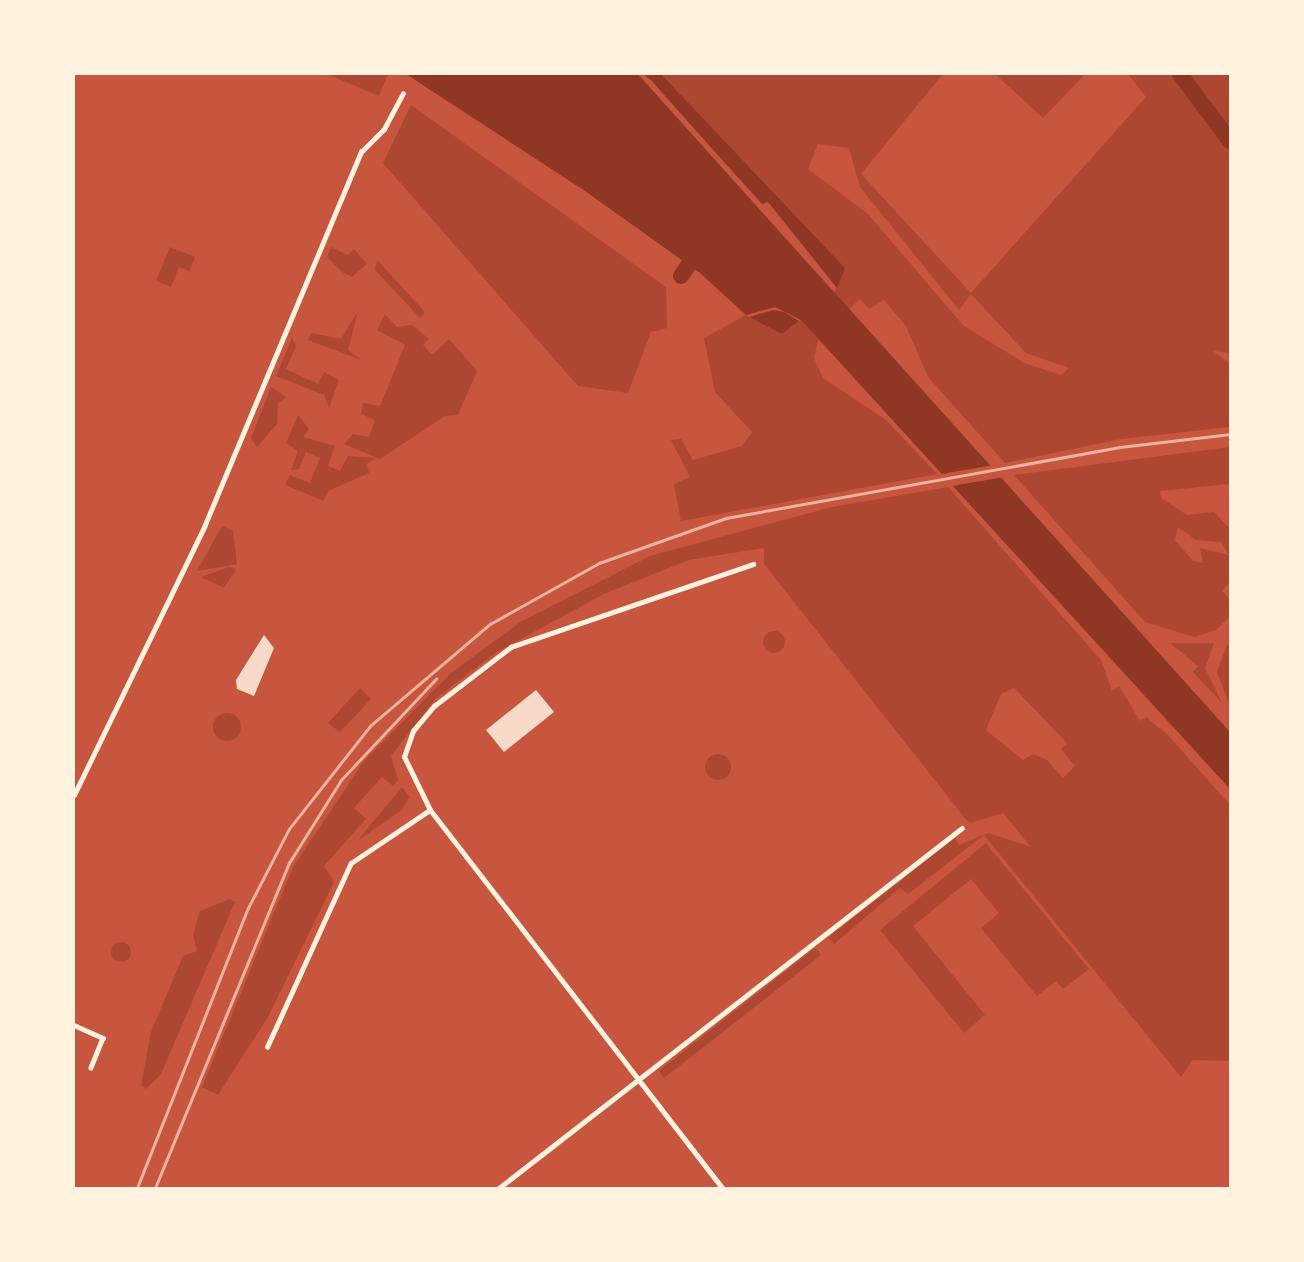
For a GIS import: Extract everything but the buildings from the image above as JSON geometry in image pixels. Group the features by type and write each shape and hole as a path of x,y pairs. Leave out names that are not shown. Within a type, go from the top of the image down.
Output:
{"street":[{"path":"74,795 217,498 361,152 384,129 403,94"},
{"path":"722,1188 430,810 409,777 405,748 454,688 511,648 753,564"},
{"path":"267,1047 351,863 430,810"},
{"path":"499,1188 962,828"},
{"path":"74,1025 103,1038 91,1068"}],"shaded area":[{"path":"327,74 388,74 379,96"},
{"path":"406,74 638,74 1230,732 1230,789 801,320 775,307 746,315 700,273 585,191"},
{"path":"644,74 661,74 845,268 837,288 768,202 763,205"},
{"path":"661,74 943,74 861,174 971,293 1146,97 1128,74 1230,74 1230,353 1213,351 1230,364 1230,427 1121,439 1005,463 928,377 906,326 884,300 869,309 860,299 849,309 834,292 845,268","holes":["818,144 849,148 860,187 959,310 971,294 1026,353 1069,368 1061,375 1024,363 963,325 868,214 808,169"]},
{"path":"995,74 1085,74 1043,118"},
{"path":"411,105 666,287 667,328 651,332 628,393 578,386 383,163"},
{"path":"170,247 195,257 189,271 179,267 171,287 156,281"},
{"path":"331,247 348,255 354,249 367,264 352,277 342,272 327,257"},
{"path":"377,260 425,312 420,318 375,270"},
{"path":"774,310 784,312 799,321 782,334 749,317"},
{"path":"358,311 348,350 361,360 308,340 311,333 341,339"},
{"path":"385,314 397,327 412,325 429,339 423,345 432,355 449,339 477,371 458,415 445,416 380,459 344,444 353,434 369,437 375,420 361,414 363,403 380,406 405,345 377,330"},
{"path":"746,315 782,334 801,320 819,336 814,358 823,378 886,420 937,474 681,521 674,484 690,477 671,440 681,439 693,460 742,446 752,432 715,392 704,338"},
{"path":"292,338 296,346 286,369 318,384 324,372 339,380 329,408 324,395 276,376"},
{"path":"271,387 286,397 278,404 277,424 257,447 251,438"},
{"path":"298,415 309,429 303,437 335,446 328,466 340,471 348,456 376,458 367,464 369,473 328,491 324,501 285,485 290,475 310,483 320,458 306,452 299,469 291,470 298,451 286,443"},
{"path":"1230,447 1230,484 1160,491 1161,498 1187,515 1214,512 1230,529 1230,582 1222,591 1230,600 1230,616 1216,630 1194,637 1145,622 1014,475","holes":["1178,527 1196,540 1221,542 1229,555 1200,548 1203,563 1193,561 1175,540"]},
{"path":"948,487 1101,660 1112,691 1119,686 1140,721 1146,717 1168,735 1230,805 1230,1061 1193,1060 1181,1077 984,835 908,894 900,888 834,944 829,937 955,838 959,845 988,833 1031,847 1003,813 970,823 964,817 764,564 764,548 689,560 604,594 495,653 435,699 391,756 398,780 393,786 382,777 354,808 366,819 324,866 334,882 268,1017 218,1095 202,1087 293,867 364,761 451,673 522,621 650,556 832,507","holes":["1014,688 1067,743 1061,749 1075,766 1063,778 1047,760 1033,754 1023,760 986,730 1001,694"]},
{"path":"222,526 233,531 237,564 197,571"},
{"path":"229,567 236,569 224,588 201,577"},
{"path":"774,631 784,638 785,642 778,652 774,653 764,646 763,642 770,632"},
{"path":"1170,643 1214,643 1205,668 1222,703 1193,672 1198,666"},
{"path":"1227,645 1230,645 1230,706 1217,672"},
{"path":"360,688 371,699 340,732 328,723"},
{"path":"227,713 237,717 241,727 237,737 227,741 217,737 213,727 217,717"},
{"path":"718,754 727,758 731,767 727,776 718,780 709,776 705,767 709,758"},
{"path":"402,787 409,797 402,810 357,841"},
{"path":"986,843 1089,969 1063,989 1056,981 1037,996 981,928 999,913 971,879 913,926 985,1015 964,1033 880,930"},
{"path":"230,899 235,902 161,1074 146,1089 141,1085 151,1032 183,956 197,951 193,934 200,911"},
{"path":"117,942 125,942 131,952 125,962 117,962 111,956 111,948"},
{"path":"815,948 821,955 664,1078 659,1071"}],"pier":[{"path":"638,74 650,79 762,205 767,202 834,292"},
{"path":"994,465 1004,477 952,486 941,474"}],"waterway":[{"path":"1180,74 1230,141"},
{"path":"681,276 699,249"}],"railway":[{"path":"137,1188 248,908 289,829 370,726 490,624 599,563 726,518 1120,447 1230,434"},
{"path":"155,1188 289,863 341,780 436,679"}]}
